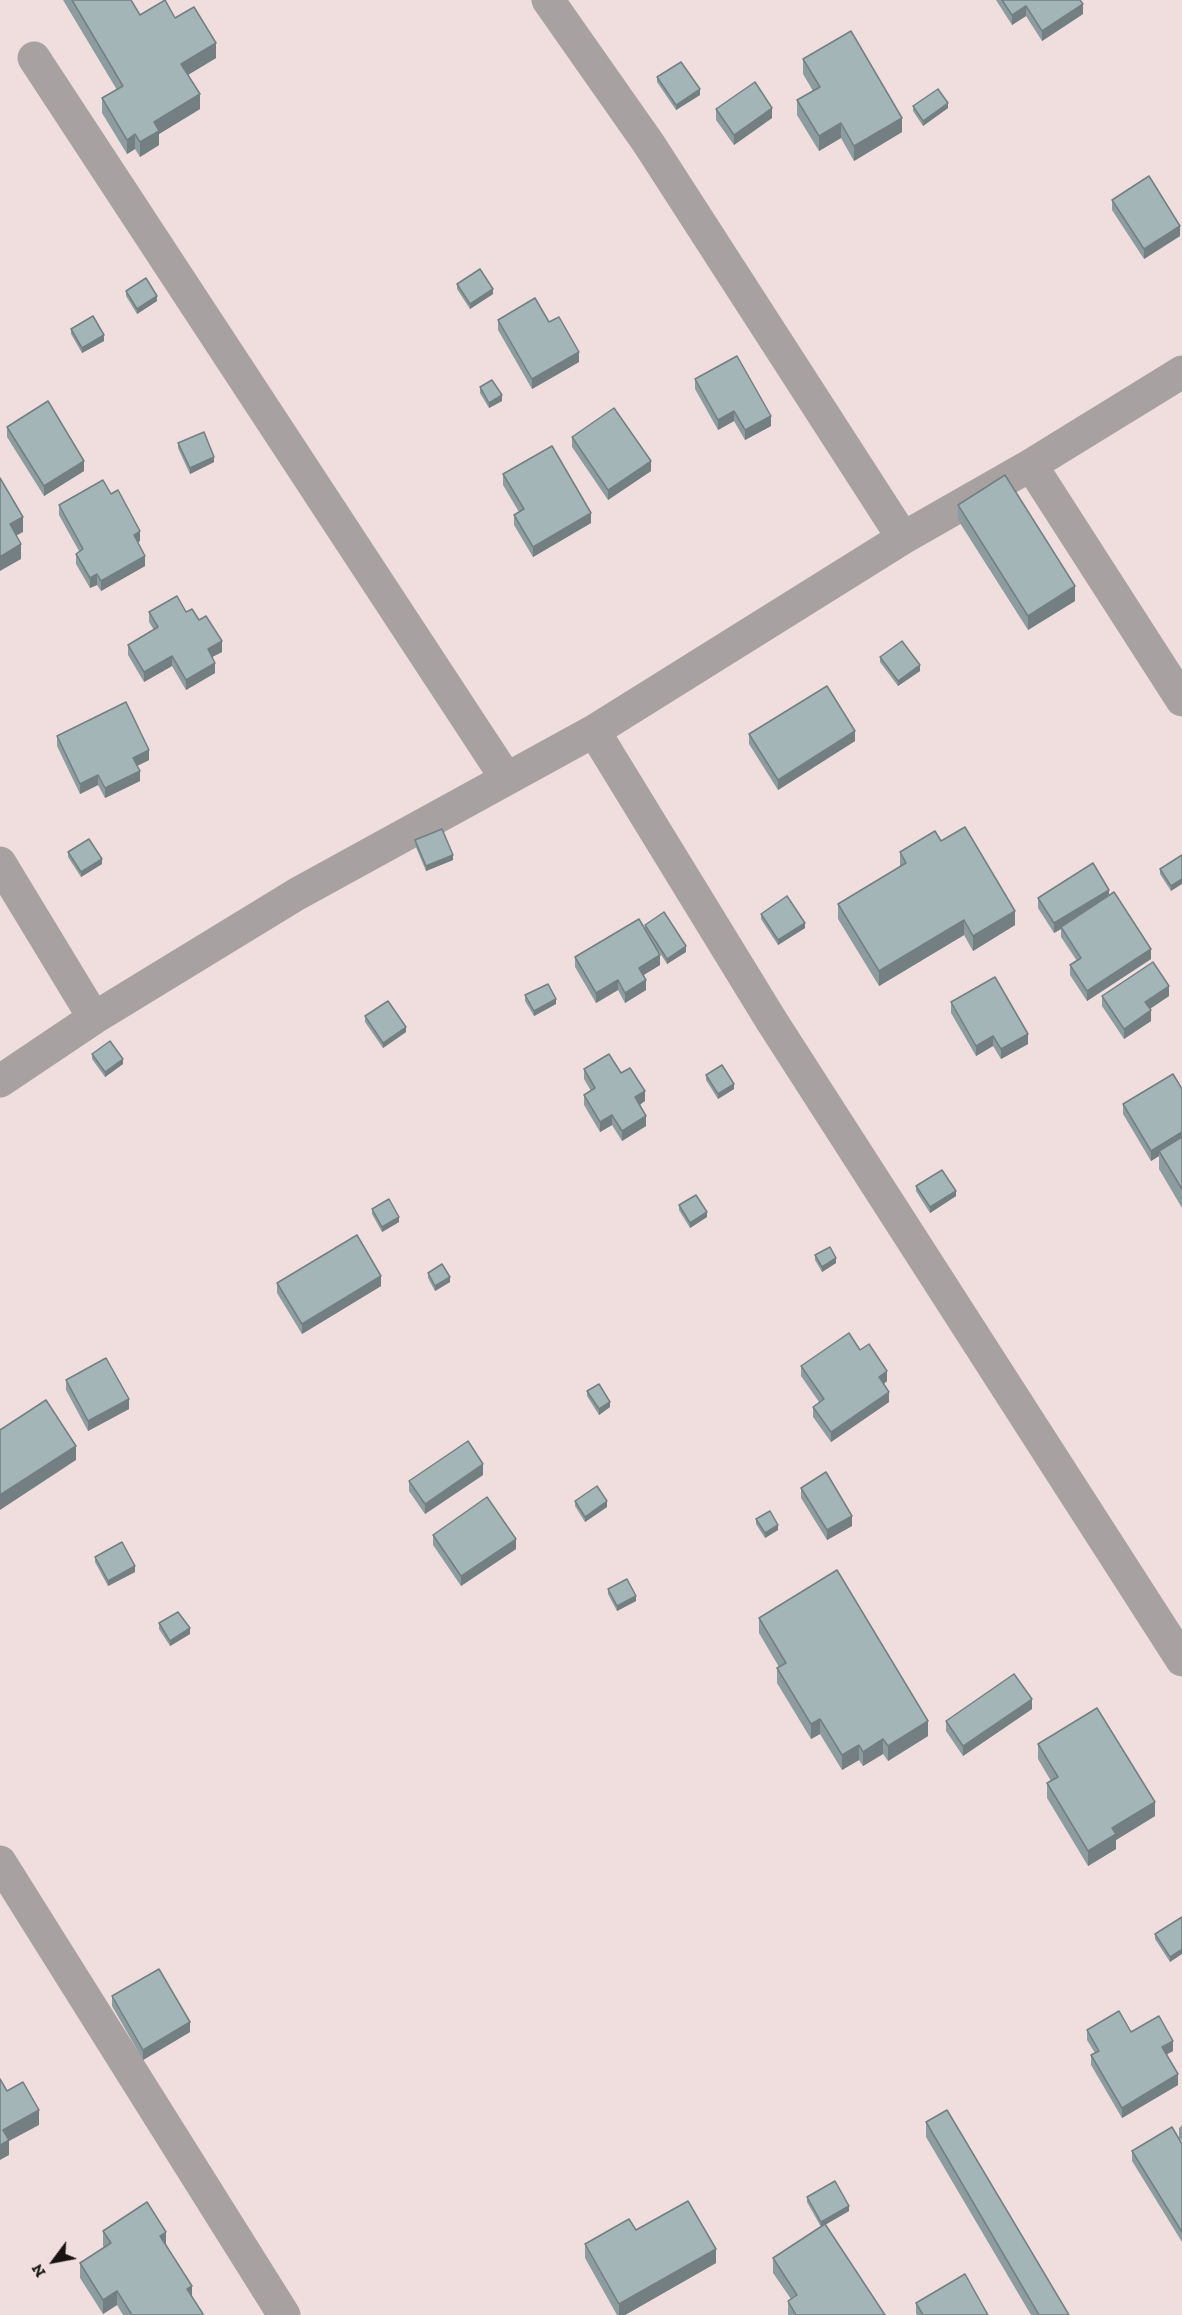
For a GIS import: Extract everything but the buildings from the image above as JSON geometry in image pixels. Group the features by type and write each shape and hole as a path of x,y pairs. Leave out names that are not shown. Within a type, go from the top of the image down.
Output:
{"street":[{"path":"548,0 649,144 903,538"},
{"path":"34,58 506,778"},
{"path":"0,1081 94,1018 297,894 594,731 903,538 1031,465 1182,372"},
{"path":"1031,465 1182,700"},
{"path":"594,731 771,1020 1182,1660"},
{"path":"0,863 94,1018"},
{"path":"0,1862 284,2315"}]}
